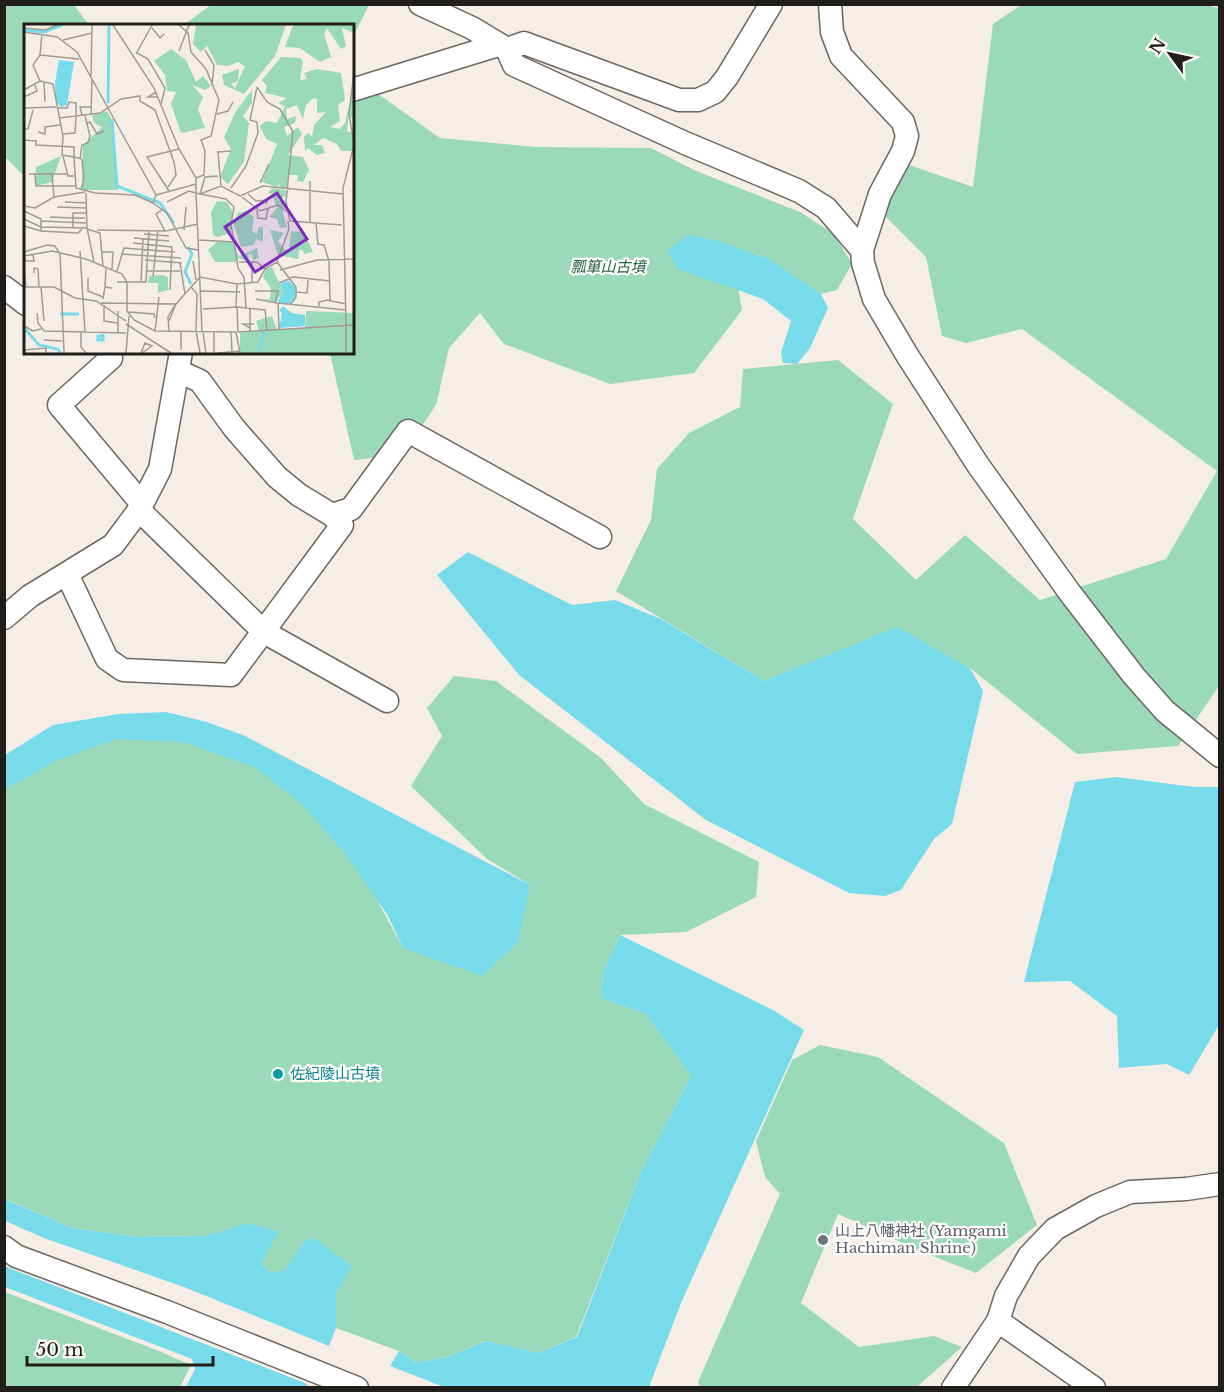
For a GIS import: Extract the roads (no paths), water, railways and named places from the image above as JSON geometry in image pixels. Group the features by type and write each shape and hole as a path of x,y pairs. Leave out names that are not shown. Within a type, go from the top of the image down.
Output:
{"street":[{"path":"420,4 472,28 502,47 514,65 685,143 799,191 826,208 862,250"},
{"path":"354,89 502,47 524,43 679,100 698,100 715,92 722,85 771,4"},
{"path":"830,4 832,32 841,56 903,122 907,136 903,151 880,194 862,250 863,263 874,299 906,355 978,465 1070,593 1134,676 1165,711 1220,756"},
{"path":"4,287 24,302"},
{"path":"111,358 59,405 140,507 264,632 387,701"},
{"path":"4,618 30,596 113,545 140,507 160,469 179,362"},
{"path":"67,574 107,659 123,670 231,675 342,525 332,515 299,495 277,477 234,428 200,381 179,362"},
{"path":"332,515 351,509 408,431 600,537"},
{"path":"953,1388 998,1322 1006,1296 1029,1256 1055,1229 1096,1206 1130,1192 1186,1189 1220,1184"},
{"path":"4,1247 16,1256 167,1312 357,1388"},
{"path":"998,1322 1094,1388"}],"water":[{"path":"688,235 718,241 769,259 821,294 828,308 810,348 797,364 783,363 781,353 791,321 763,299 678,269 667,250"},
{"path":"468,552 572,605 615,600 661,619 764,681 897,627 970,668 983,691 952,824 934,839 901,890 885,896 849,893 706,820 519,675 437,575"},
{"path":"166,712 207,722 245,736 530,885 518,942 482,976 403,948 387,914 346,855 304,806 256,768 184,742 117,739 57,760 5,789 5,755 53,725 118,714"},
{"path":"1116,777 1194,787 1219,787 1219,1025 1189,1075 1167,1064 1119,1068 1117,1016 1070,981 1024,982 1075,782"},
{"path":"620,935 773,1010 804,1030 681,1303 649,1387 444,1387 390,1366 399,1351 416,1363 447,1357 486,1341 538,1353 577,1337 641,1172 691,1076 646,1014 601,998 603,973"},
{"path":"4,1199 72,1228 139,1237 206,1236 246,1223 279,1231 261,1264 271,1273 285,1270 305,1240 314,1238 352,1266 336,1293 336,1328 329,1346 184,1287 44,1238 5,1221"},
{"path":"4,1266 305,1383 309,1387 186,1387 195,1369 192,1359 5,1287"}],"place":[{"name":"佐紀陵山古墳","path":"278,1074"},
{"name":"山上八幡神社 (Yamgami Hachiman Shrine)","path":"823,1240"}],"park label":[{"name":"瓢箪山古墳","path":"608,267"}]}
